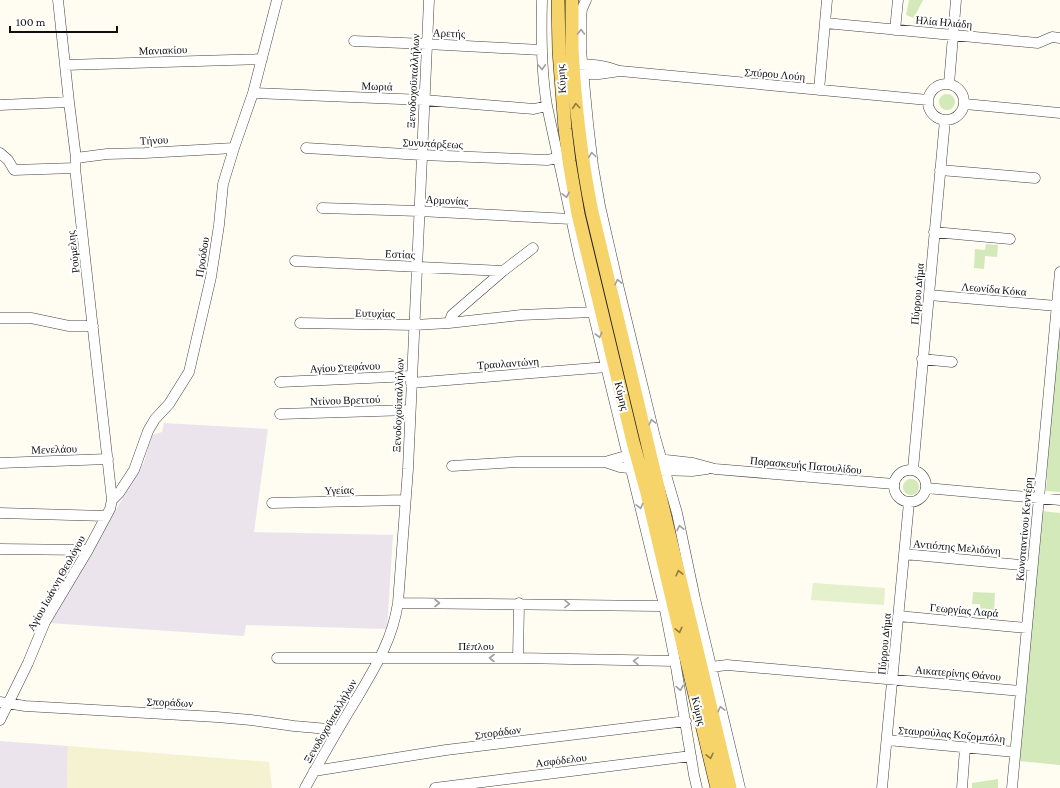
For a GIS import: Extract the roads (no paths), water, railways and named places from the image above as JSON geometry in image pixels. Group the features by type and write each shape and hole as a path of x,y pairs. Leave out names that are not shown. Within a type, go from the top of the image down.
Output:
{"main road":[{"name":"Κύμης","path":"558,0 560,70 564,129 576,203 633,442 646,464 730,788"},
{"name":"Κύμης","path":"572,0 578,69 578,128 586,183 717,788"}],"street":[{"name":"Ρούμελης","path":"58,0 112,500"},
{"name":"Προόδου","path":"112,500 119,493 134,470 148,431 155,419 169,404 189,372 211,277 219,225 223,184 253,92 277,0"},
{"name":"Ξενοδοχοϋπαλλήλων","path":"305,788 381,658 394,623 398,603 412,379 429,0"},
{"path":"542,0 541,50 543,86 571,219 593,312 607,367 646,464 677,513 687,565 740,788"},
{"path":"578,69 582,9 586,0"},
{"path":"819,90 827,0"},
{"path":"895,30 898,0"},
{"path":"948,84 956,0"},
{"name":"Ηλία Ηλιάδη","path":"825,23 1038,43 1052,37 1060,38"},
{"name":"Αρετής","path":"354,41 541,50"},
{"name":"Μανιακίου","path":"65,65 262,59"},
{"name":"Σπύρου Λούη","path":"560,70 608,67 620,71 928,100"},
{"path":"948,84 959,89 964,98 965,104 963,110 956,118 945,120 936,117 933,114 928,105 928,100 935,88 939,85 948,84"},
{"name":"Μωριά","path":"253,92 424,100 534,108 547,106"},
{"path":"0,105 69,102"},
{"path":"965,104 1060,113"},
{"name":"Πύρρου Δήμα","path":"912,470 945,120"},
{"name":"Τήνου","path":"0,153 8,160 14,170 76,163 107,154 234,148"},
{"name":"Συνυπάρξεως","path":"306,148 547,160 558,158"},
{"path":"940,170 1035,178"},
{"name":"Αρμονίας","path":"322,208 419,210 571,219"},
{"path":"934,232 1010,239"},
{"path":"449,323 452,315 503,271 533,248"},
{"name":"Εστίας","path":"295,261 503,271"},
{"name":"Κωνσταντίνου Κεντέρη","path":"1012,788 1060,272"},
{"name":"Λεωνίδα Κόκα","path":"929,295 1057,306"},
{"name":"Ευτυχίας","path":"300,323 414,326 521,315 593,312"},
{"path":"0,318 31,318 69,326 94,326"},
{"path":"922,359 952,362"},
{"name":"Τραυλαντώνη","path":"412,379 607,367"},
{"name":"Αγίου Στεφάνου","path":"280,382 412,379"},
{"name":"Ντίνου Βρεττού","path":"280,414 410,410"},
{"name":"Μενελάου","path":"0,463 108,459"},
{"name":"Παρασκευής Πατουλίδου","path":"452,466 518,462 605,462 613,459 692,471 715,469 894,484"},
{"path":"646,464 664,605 698,788"},
{"path":"907,470 912,470 919,472 923,476 926,482 926,488 921,498 909,502 904,501 896,494 894,484 898,475 907,470"},
{"path":"926,488 1060,500"},
{"name":"Αγίου Ιωάννη Θεολόγου","path":"0,720 4,703 28,663 45,622 88,550 110,509 112,500"},
{"name":"Υγείας","path":"272,503 405,500"},
{"name":"Πύρρου Δήμα","path":"882,788 909,502"},
{"path":"0,513 106,516"},
{"path":"0,549 88,550"},
{"name":"Αντιόπης Μελιδόνη","path":"904,554 1032,566"},
{"path":"398,603 664,605"},
{"path":"518,658 519,603"},
{"name":"Γεωργίας Λαρά","path":"898,616 1027,628"},
{"name":"Πέπλου","path":"277,658 518,658 675,661"},
{"name":"Αικατερίνης Θάνου","path":"711,667 727,665 1021,691"},
{"name":"Σποράδων","path":"4,703 24,706 244,719 337,731"},
{"name":"Σποράδων","path":"314,771 446,750 686,721"},
{"name":"Σταυρούλας Κοζομπόλη","path":"887,740 1015,752"},
{"path":"962,788 965,748"},
{"name":"Ασφόδελου","path":"435,788 691,756"}]}
